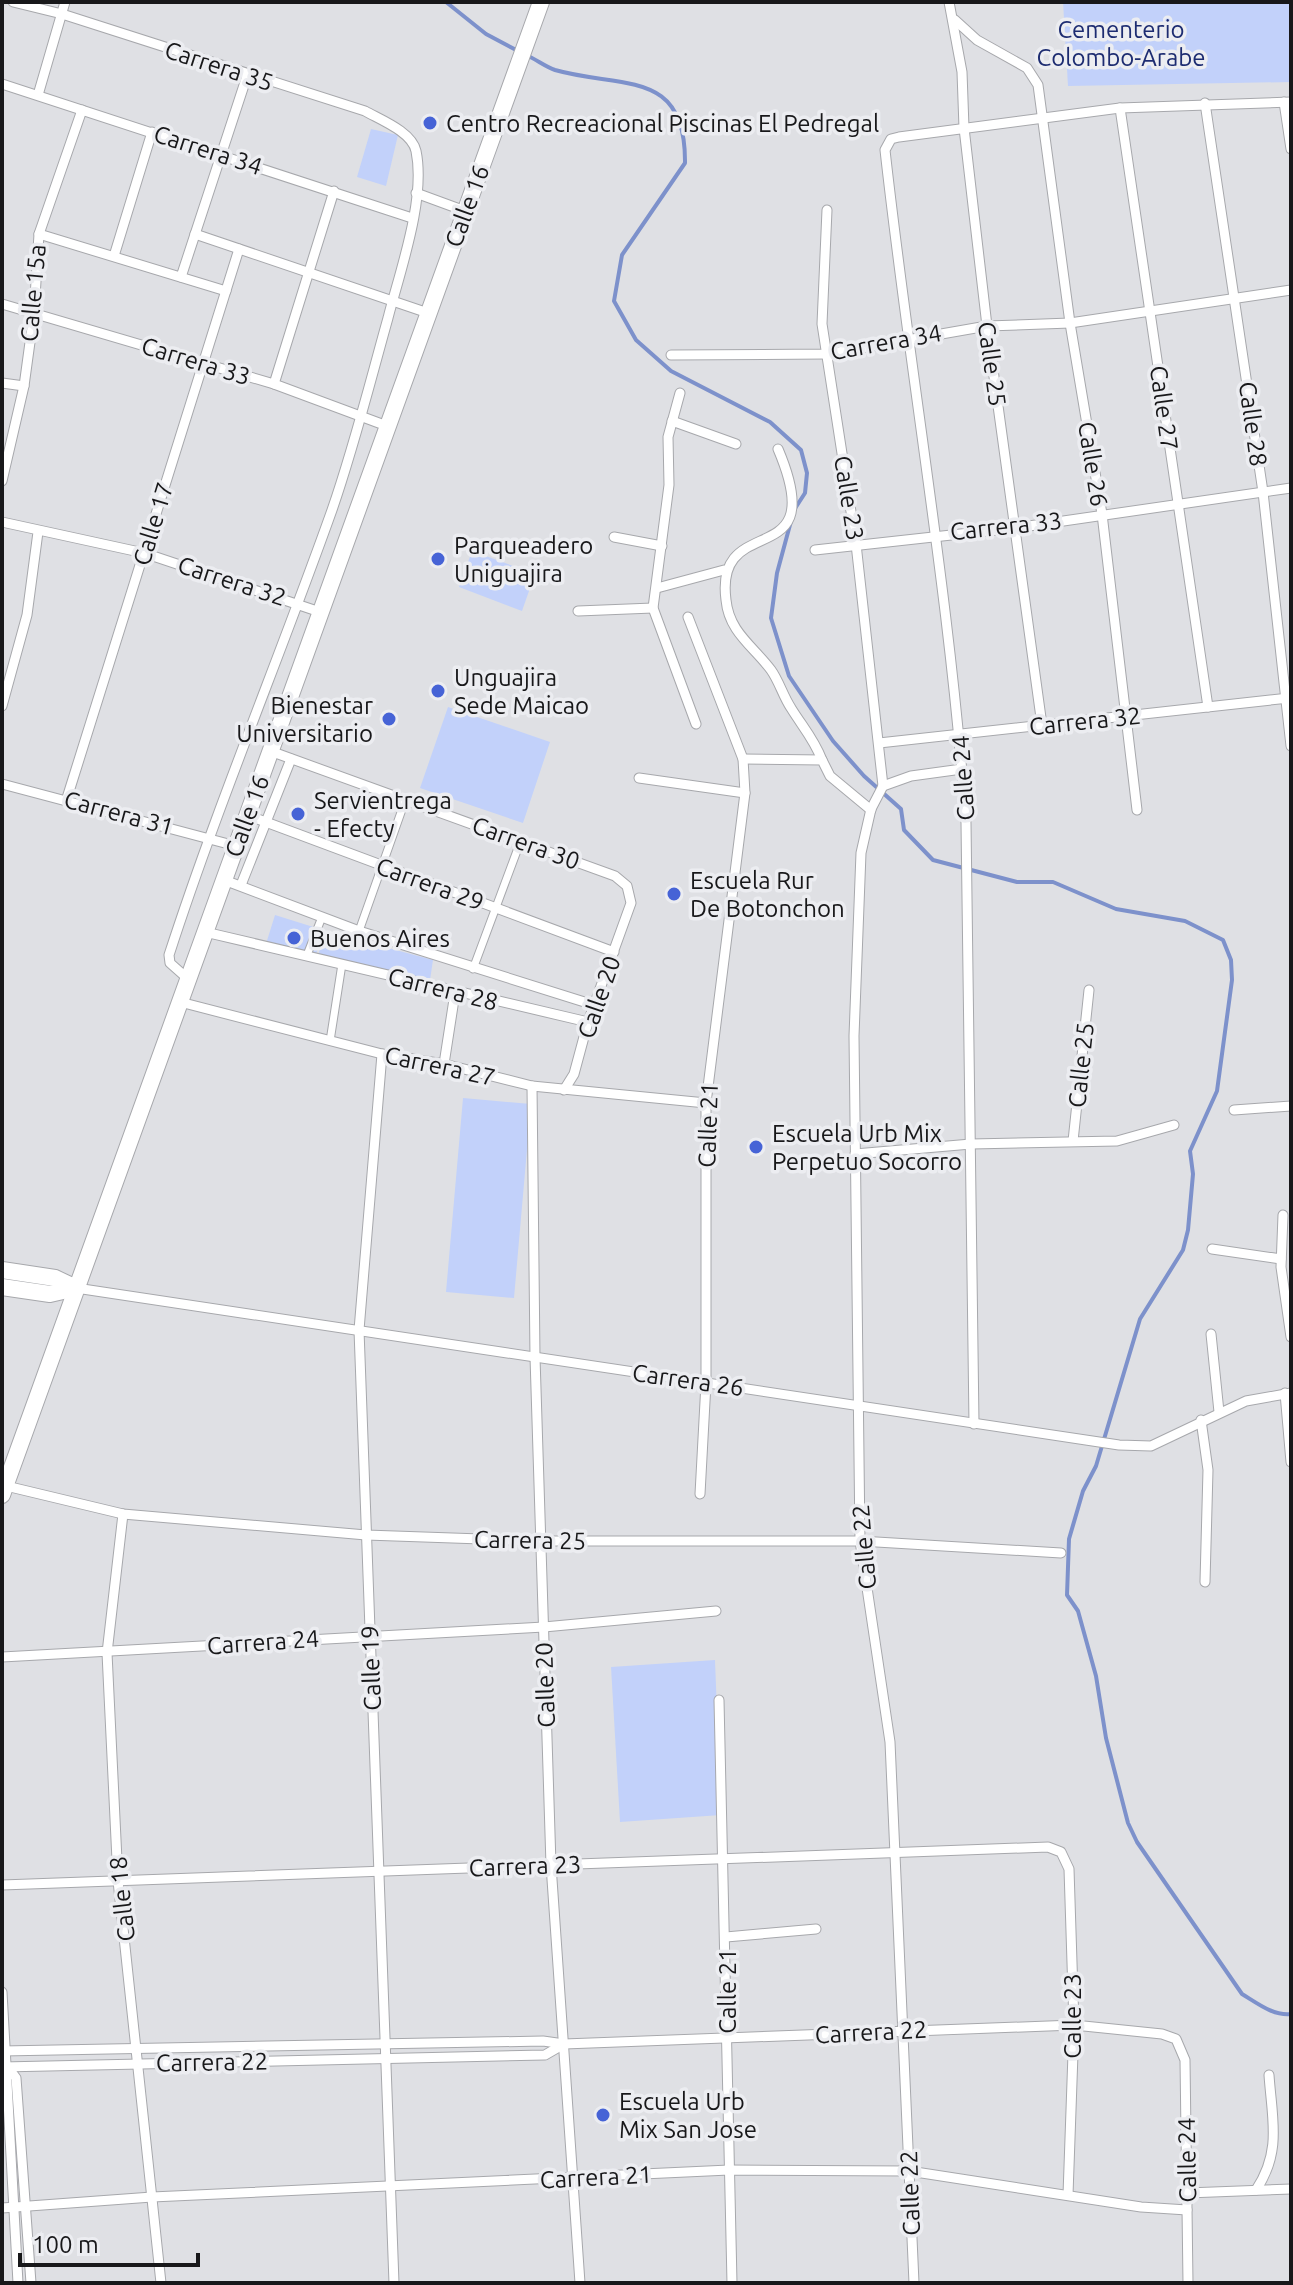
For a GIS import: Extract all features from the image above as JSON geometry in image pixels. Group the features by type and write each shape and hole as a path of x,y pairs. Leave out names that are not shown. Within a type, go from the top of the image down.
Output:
{"highway":[{"name":"Calle 16","path":"3,1488 541,2"},
{"path":"2,1270 55,1278 76,1288"},
{"path":"2,1287 50,1294 76,1288"}],"street":[{"name":"Carrera 35","path":"13,2 62,14 247,76 365,111 399,130 416,147 416,193"},
{"path":"38,95 65,2"},
{"name":"Calle 25","path":"949,2 955,20 987,326 1042,725"},
{"name":"Calle 26","path":"955,20 977,40 1027,68 1038,85 1070,323 1102,514 1137,810"},
{"path":"181,277 247,76"},
{"name":"Carrera 34","path":"2,84 412,218"},
{"path":"964,128 1120,108 1288,102 1291,149"},
{"name":"Calle 28","path":"1205,103 1263,492 1289,698 1291,746"},
{"name":"Calle 27","path":"1120,108 1208,707"},
{"name":"Calle 15a","path":"2,481 24,386 34,313 39,234 82,110"},
{"name":"Calle 24","path":"964,128 891,139 885,150 906,338 960,735 970,897 974,1424"},
{"path":"114,256 152,132"},
{"path":"274,384 334,191"},
{"path":"188,979 170,963 169,955 207,837 297,602 361,417 393,300 416,193 465,211"},
{"name":"Calle 23","path":"827,210 821,296 856,544 883,786"},
{"path":"39,234 226,291"},
{"path":"195,234 428,313"},
{"name":"Calle 17","path":"67,798 239,249"},
{"name":"Carrera 34","path":"671,355 827,354 987,326 1070,323 1291,290"},
{"name":"Carrera 33","path":"2,304 274,384 387,426"},
{"path":"2,383 24,386"},
{"path":"680,393 672,421 662,546 653,608 696,724"},
{"path":"672,421 736,444"},
{"path":"657,588 724,570 740,549 779,535 794,510 792,483 778,449"},
{"name":"Carrera 33","path":"815,550 934,534 1015,528 1291,488"},
{"name":"Carrera 32","path":"2,522 144,553 320,612"},
{"path":"2,706 27,615 38,532"},
{"path":"614,537 662,546"},
{"path":"724,570 726,602 734,629 772,671 790,707 814,738 830,776 871,810"},
{"path":"578,611 653,608"},
{"name":"Calle 21","path":"688,617 743,759 745,793 706,1103 706,1383 700,1494"},
{"name":"Carrera 32","path":"879,743 1289,698"},
{"name":"Carrera 30","path":"270,751 615,876 627,886 631,903"},
{"name":"Calle 16","path":"241,885 291,759"},
{"path":"743,759 822,760"},
{"path":"883,786 911,776 962,769"},
{"path":"639,778 745,793"},
{"name":"Carrera 31","path":"2,784 67,798 236,846"},
{"name":"Calle 22","path":"883,786 871,810 861,853 855,1154 860,1541 890,1742 914,2283"},
{"path":"359,931 405,801"},
{"name":"Carrera 29","path":"247,815 614,952"},
{"path":"473,970 521,840"},
{"name":"Carrera 28","path":"224,880 473,970 594,1005"},
{"name":"Calle 20","path":"564,1090 574,1074 588,1022 631,903"},
{"path":"307,955 322,917"},
{"name":"Carrera 28","path":"205,932 588,1022"},
{"path":"330,1041 342,964"},
{"name":"Calle 25","path":"1073,1141 1089,990"},
{"path":"444,1064 455,993"},
{"name":"Carrera 27","path":"180,1002 382,1054 444,1064 532,1086 706,1103"},
{"name":"Calle 19","path":"382,1054 359,1330 394,2283"},
{"name":"Calle 20","path":"532,1086 535,1357 551,1865 580,2283"},
{"path":"1234,1110 1291,1106"},
{"path":"855,1154 971,1144 1117,1141 1174,1125"},
{"path":"1283,1215 1281,1259 1291,1337"},
{"path":"1212,1249 1281,1259"},
{"name":"Carrera 26","path":"76,1288 1119,1445 1151,1446 1246,1401 1288,1393"},
{"path":"1211,1334 1219,1412"},
{"path":"1288,1393 1291,1462"},
{"path":"1201,1420 1208,1470 1205,1582"},
{"name":"Carrera 25","path":"3,1488 123,1514 366,1535 541,1541 860,1541 1061,1553"},
{"name":"Calle 18","path":"123,1514 107,1653 118,1881 139,2049 161,2283"},
{"name":"Carrera 24","path":"2,1657 544,1627 716,1611"},
{"name":"Calle 21","path":"719,1700 725,1859 732,2283"},
{"name":"Calle 23","path":"1048,1847 1061,1852 1069,1869 1074,2025 1068,2195"},
{"name":"Carrera 23","path":"2,1885 1048,1847"},
{"path":"726,1937 816,1929"},
{"path":"2,1992 4,2080 18,2283"},
{"name":"Carrera 22","path":"4,2051 543,2041 564,2044 1074,2025 1162,2034 1176,2039"},
{"name":"Calle 24","path":"1176,2039 1185,2060 1188,2283"},
{"name":"Carrera 22","path":"4,2066 545,2055 564,2044"},
{"path":"4,2066 16,2078 31,2283"},
{"path":"1256,2190 1271,2168 1274,2147 1269,2075"},
{"name":"Carrera 21","path":"2,2208 152,2197 729,2170 909,2171 1187,2210"},
{"path":"1187,2193 1291,2189"}],"green space":[{"name":"Cementerio Colombo-Arabe","path":"1063,2 1291,2 1291,82 1068,86"},
{"path":"371,129 398,135 386,186 357,177"},
{"path":"472,551 535,574 522,611 459,587"},
{"path":"448,707 550,742 523,823 420,788"},
{"name":"Buenos Aires","path":"275,915 323,930 315,959 265,947"},
{"path":"325,931 433,960 430,980 369,972 317,959"},
{"path":"463,1098 531,1104 514,1298 446,1292"},
{"path":"715,1660 721,1815 620,1822 611,1667"}],"waterway":[{"path":"446,2 486,34 520,52"},
{"path":"528,56 555,70 646,88 662,97 675,111 682,133 685,163 622,255 614,301 636,340 671,371 770,422 801,450 807,473 805,493 794,510 777,573 771,618 789,676 833,741 864,776 901,809 904,830 933,860 1017,882 1053,882 1116,909 1185,921 1223,940 1231,960 1232,980 1217,1091 1190,1151 1193,1174 1183,1250 1140,1319 1096,1466 1083,1491 1069,1539 1067,1595 1078,1611 1096,1676 1106,1738 1128,1823 1137,1842 1242,1994 1272,2011 1291,2014"}],"place":[{"name":"Centro Recreacional Piscinas El Pedregal","path":"430,123"},
{"name":"Parqueadero Uniguajira","path":"438,559"},
{"name":"Unguajira Sede Maicao","path":"438,691"},
{"name":"Bienestar Universitario","path":"389,719"},
{"name":"Servientrega - Efecty","path":"298,814"},
{"name":"Escuela Rur De Botonchon","path":"674,894"},
{"name":"Buenos Aires","path":"294,938"},
{"name":"Escuela Urb Mix Perpetuo Socorro","path":"756,1147"},
{"name":"Escuela Urb Mix San Jose","path":"603,2115"}]}
